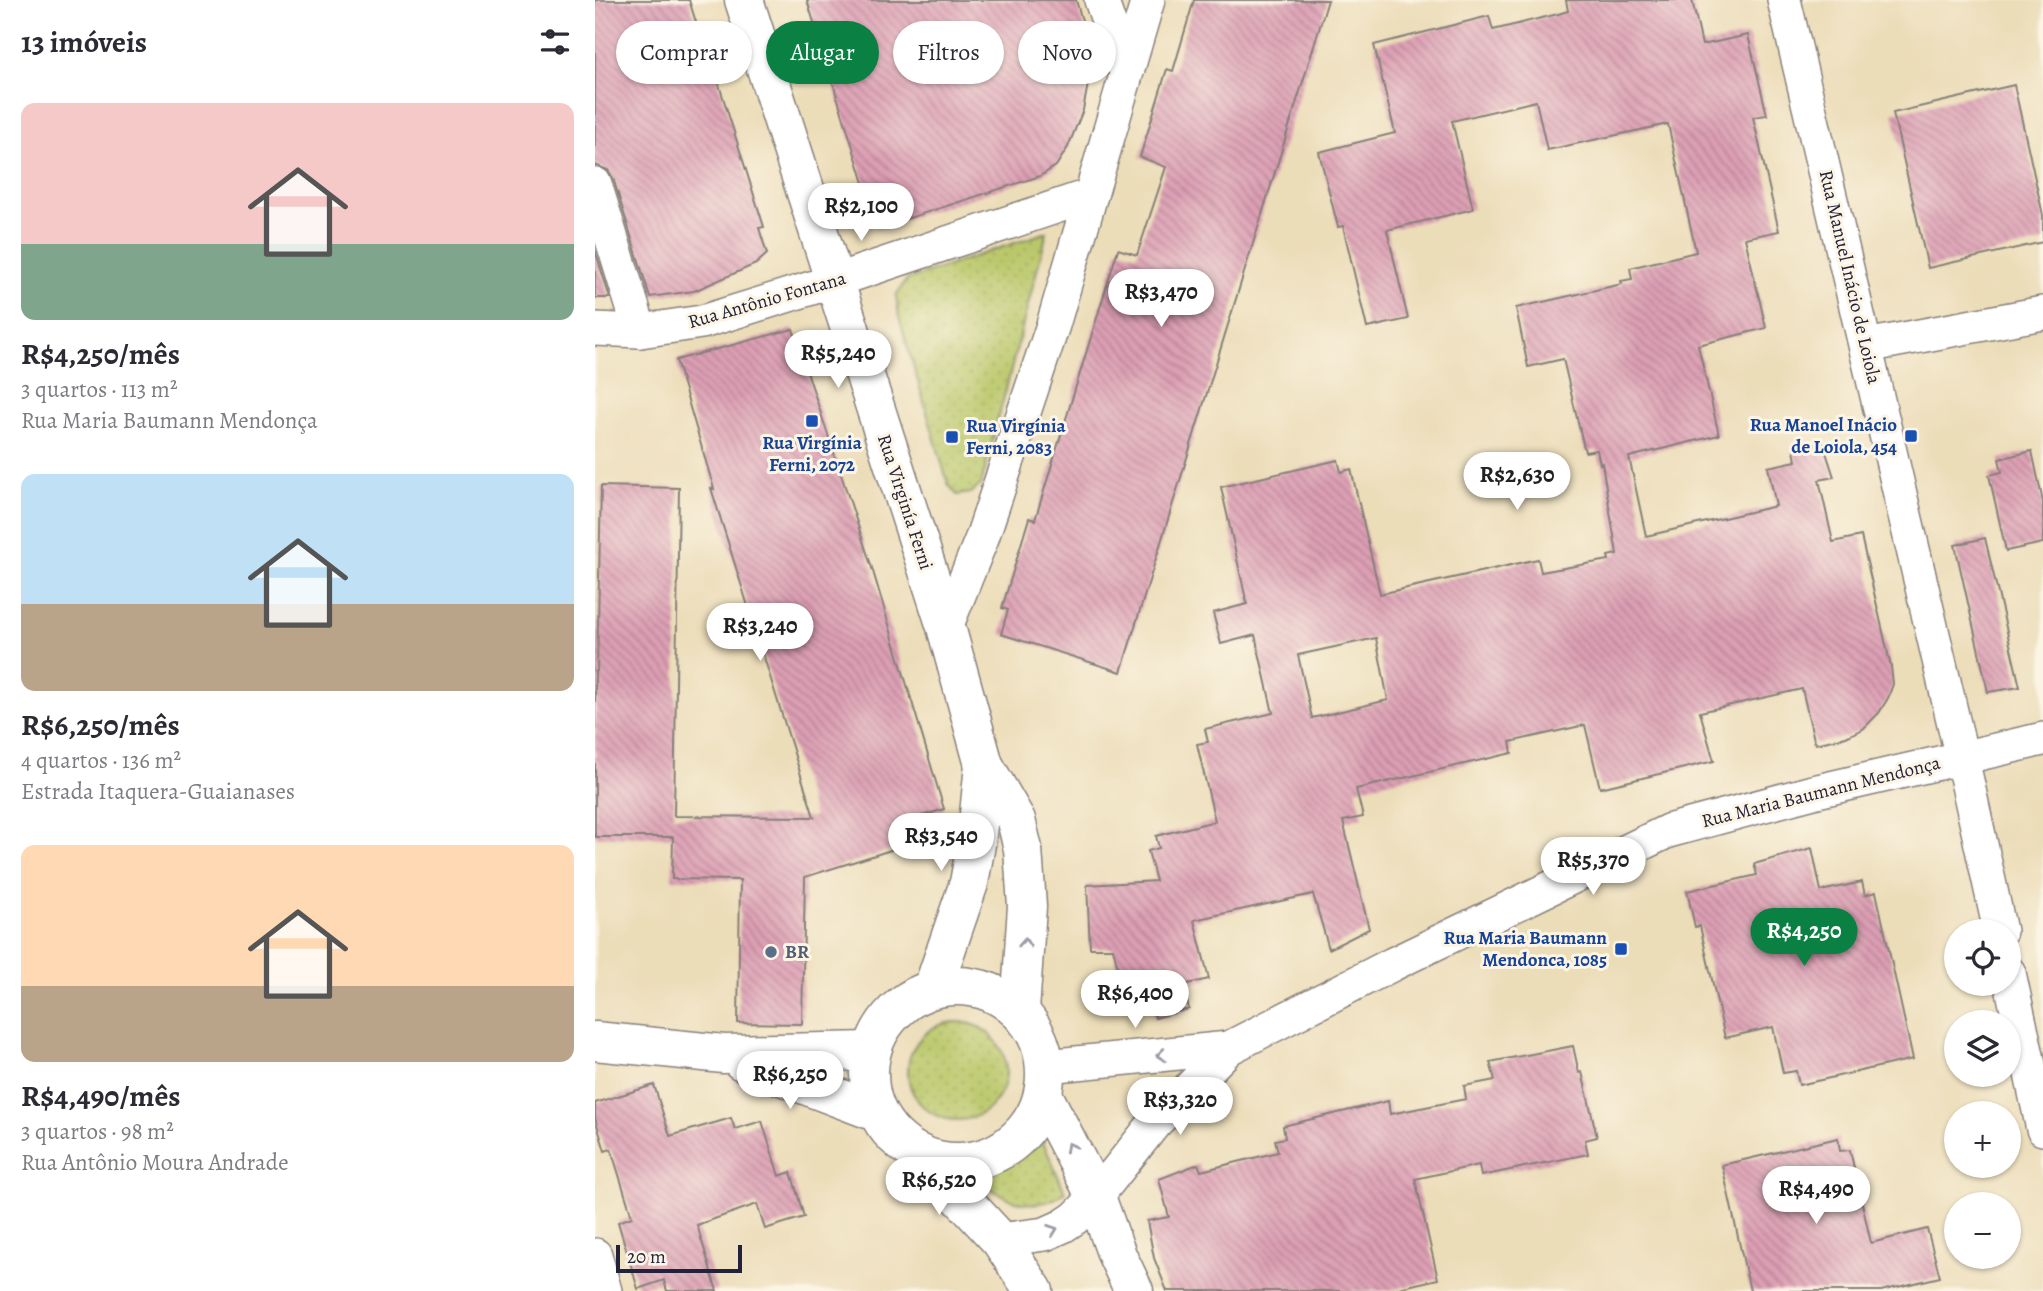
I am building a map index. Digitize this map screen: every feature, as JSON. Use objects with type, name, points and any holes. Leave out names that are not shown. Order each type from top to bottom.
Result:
[{"type":"main road","name":"Rua Virginía Ferni","points":[[744,0],[946,627],[984,765],[1016,820],[1023,849],[1027,906],[1020,1011]]},
{"type":"main road","name":"Rua Virginía Ferni","points":[[933,988],[969,883],[984,765]]},
{"type":"main road","points":[[1034,1291],[1000,1240],[920,1154],[894,1137],[876,1112],[868,1082],[871,1051],[884,1023],[906,1001],[933,988],[965,985],[995,993],[1020,1011],[1038,1036],[1045,1081],[1134,1291]]},
{"type":"main road","points":[[595,1041],[724,1054],[871,1051]]},
{"type":"main road","points":[[724,1054],[876,1112]]},
{"type":"main road","points":[[920,1154],[950,1162],[980,1160],[1009,1147],[1031,1125],[1045,1081]]},
{"type":"street","points":[[1101,0],[1126,72]]},
{"type":"street","points":[[946,627],[982,538],[1045,350],[1148,0]]},
{"type":"street","name":"Rua Manuel Inácio de Loiola","points":[[1784,0],[1997,919]]},
{"type":"street","points":[[595,184],[640,331]]},
{"type":"street","name":"Rua Antônio Fontana","points":[[595,330],[640,331],[702,322],[1091,195]]},
{"type":"street","points":[[1866,346],[2043,313]]},
{"type":"street","name":"Rua Maria Baumann Mendonça","points":[[1045,1081],[1229,1048],[1393,964],[1668,831],[1813,792],[2043,739]]},
{"type":"street","points":[[2014,996],[2043,1129]]},
{"type":"street","name":"Rua Maria Baumann Mendonça","points":[[1000,1240],[1045,1234],[1063,1227],[1096,1198],[1154,1124],[1229,1048]]},
{"type":"street","points":[[595,1255],[605,1291]]},
{"type":"green space","points":[[1047,232],[981,485],[971,493],[957,495],[948,484],[899,317],[896,296],[906,280]]},
{"type":"green space","points":[[957,1022],[976,1026],[992,1036],[1002,1052],[1006,1071],[1002,1090],[992,1106],[976,1116],[957,1120],[938,1116],[922,1106],[912,1090],[908,1071],[912,1052],[922,1036],[938,1026]]},
{"type":"green space","points":[[1039,1133],[1065,1192],[1054,1199],[1030,1204],[1017,1202],[995,1191],[976,1173],[1011,1160]]},
{"type":"building","points":[[595,0],[689,0],[696,21],[616,21],[616,84],[719,84],[764,227],[759,228],[767,254],[756,264],[694,291],[650,297],[613,178],[608,170],[595,165]]},
{"type":"building","points":[[807,0],[1076,0],[1082,21],[1018,21],[1018,84],[1088,84],[1083,110],[1068,147],[1056,166],[1040,176],[878,228],[833,84],[879,84],[879,21],[814,21]]},
{"type":"building","points":[[1194,0],[1328,0],[1121,672],[1001,634],[1008,610],[1002,608],[1029,518],[1035,520],[1118,249],[1137,255],[1166,167],[1140,157],[1167,69],[1173,71]]},
{"type":"building","points":[[1566,0],[1692,0],[1702,45],[1748,35],[1767,115],[1753,117],[1779,231],[1745,238],[1766,328],[1698,345],[1719,435],[1629,457],[1646,536],[1776,506],[1768,467],[1796,461],[1794,450],[1823,443],[1834,477],[1819,480],[1833,542],[1861,536],[1891,667],[1893,684],[1888,698],[1879,713],[1863,729],[1846,737],[1815,744],[1802,689],[1700,712],[1714,761],[1600,788],[1585,725],[1510,742],[1512,753],[1356,789],[1363,817],[1343,821],[1369,929],[1329,949],[1313,894],[1194,920],[1209,979],[1183,985],[1189,1009],[1155,1018],[1149,994],[1126,999],[1113,948],[1090,948],[1087,885],[1156,881],[1148,851],[1159,848],[1156,836],[1215,821],[1197,744],[1208,742],[1205,729],[1273,713],[1255,635],[1221,644],[1213,613],[1247,604],[1221,487],[1338,460],[1341,472],[1351,469],[1380,594],[1538,559],[1541,572],[1609,560],[1608,556],[1617,554],[1602,463],[1600,464],[1597,450],[1585,452],[1563,359],[1528,367],[1516,308],[1622,284],[1621,281],[1632,279],[1630,268],[1696,252],[1668,124],[1547,150],[1536,101],[1452,121],[1473,209],[1387,230],[1408,319],[1367,328],[1343,226],[1338,227],[1319,152],[1395,133],[1374,45],[1489,16],[1493,30],[1568,11]],"holes":[[[1376,638],[1388,700],[1312,718],[1298,655]]]},
{"type":"building","points":[[2014,85],[2043,215],[2043,242],[1928,268],[1893,113]]},
{"type":"building","points":[[595,250],[610,298],[595,298]]},
{"type":"building","points":[[793,329],[872,568],[944,809],[919,817],[926,839],[805,877],[802,1024],[738,1023],[740,880],[672,879],[673,837],[595,837],[595,671],[601,486],[679,488],[674,816],[814,817],[711,488],[714,489],[676,360]]},
{"type":"building","points":[[2032,451],[2043,502],[2043,543],[2006,551],[1989,475],[2002,472],[1999,459]]},
{"type":"building","points":[[1985,538],[2020,687],[1988,692],[1955,545]]},
{"type":"building","points":[[1812,848],[1821,891],[1862,882],[1865,895],[1876,892],[1913,1059],[1799,1085],[1796,1071],[1783,1073],[1773,1027],[1725,1038],[1700,926],[1695,927],[1687,891],[1757,875],[1754,864]]},
{"type":"building","points":[[1573,1046],[1597,1137],[1585,1140],[1588,1154],[1481,1176],[1479,1165],[1415,1179],[1438,1279],[1386,1291],[1167,1291],[1154,1258],[1147,1221],[1169,1217],[1159,1179],[1198,1164],[1201,1171],[1278,1152],[1275,1140],[1285,1138],[1283,1126],[1388,1101],[1390,1114],[1466,1099],[1464,1086],[1495,1080],[1490,1062]]},
{"type":"building","points":[[654,1085],[670,1136],[731,1118],[735,1129],[762,1121],[779,1176],[791,1172],[804,1217],[765,1229],[757,1204],[697,1225],[717,1291],[667,1291],[664,1280],[638,1289],[618,1222],[632,1217],[611,1149],[605,1151],[595,1118],[595,1103]]},
{"type":"building","points":[[1838,1138],[1840,1151],[1850,1150],[1871,1243],[1927,1229],[1940,1277],[1881,1291],[1750,1291],[1722,1165]]},
{"type":"place","name":"Rua Virgínia Ferni, 2072","points":[[812,421]]},
{"type":"place","name":"Rua Manoel Inácio de Loiola, 454","points":[[1911,436]]},
{"type":"place","name":"Rua Virgínia Ferni, 2083","points":[[952,437]]},
{"type":"place","name":"Rua Maria Baumann Mendonca, 1085","points":[[1621,949]]},
{"type":"place","name":"BR","points":[[771,952]]}]
